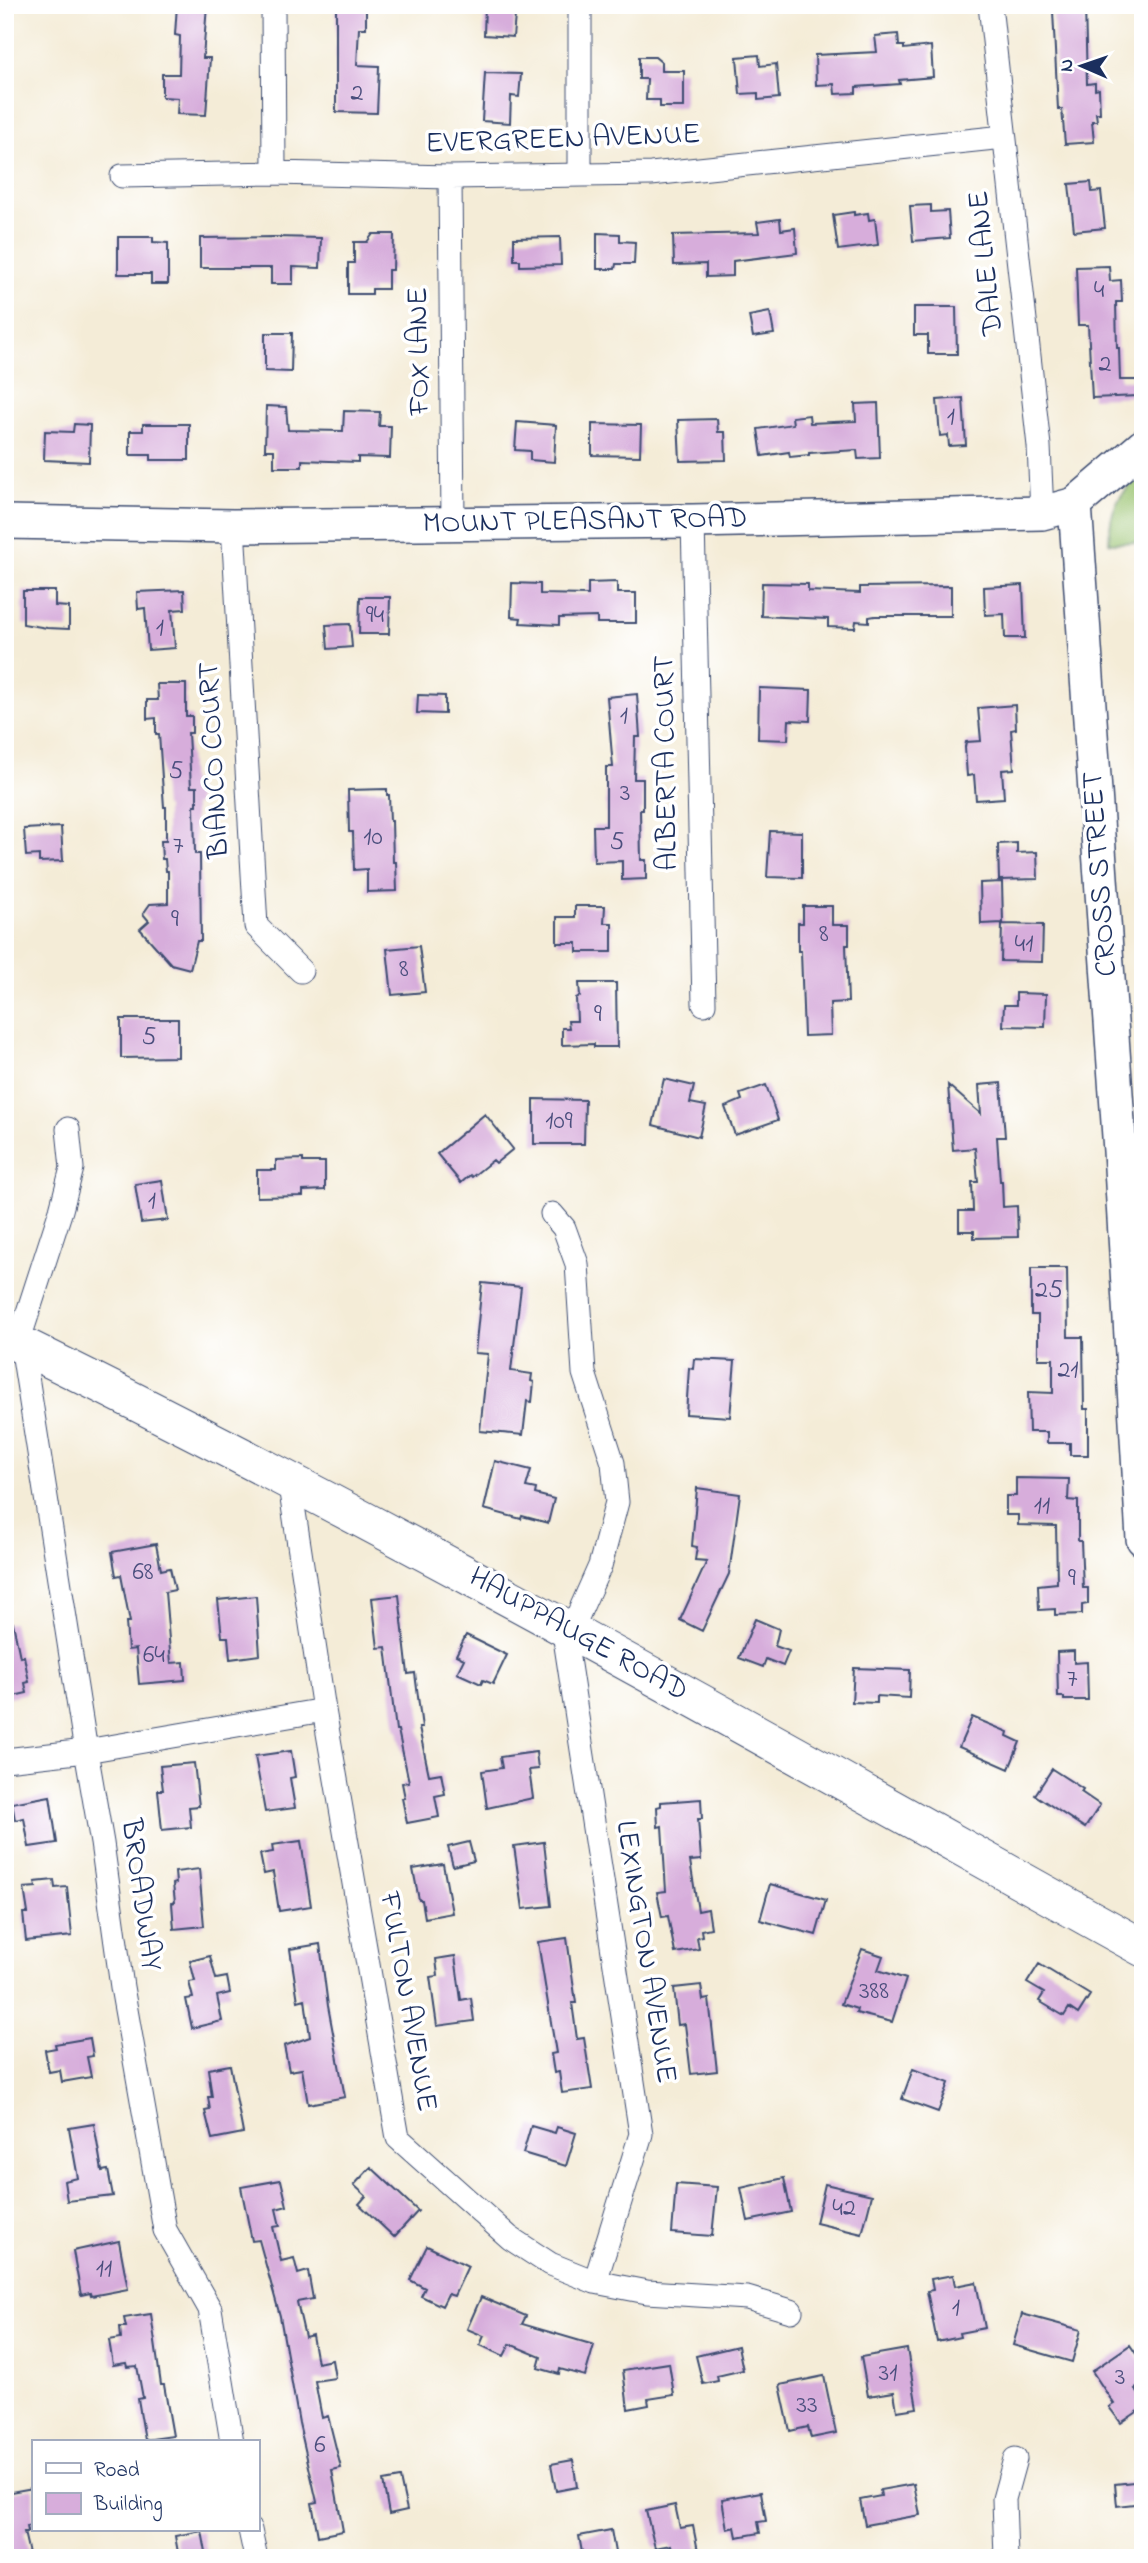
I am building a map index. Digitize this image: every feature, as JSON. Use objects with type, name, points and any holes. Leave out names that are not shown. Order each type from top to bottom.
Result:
[{"type":"main road","name":"HAUPPAUGE ROAD","points":[[15,1342],[289,1479],[567,1628],[1143,1948]]},
{"type":"street","points":[[273,5],[274,173]]},
{"type":"street","points":[[580,5],[580,174]]},
{"type":"street","name":"DALE LANE","points":[[990,5],[1039,446],[1042,513]]},
{"type":"street","name":"EVERGREEN AVENUE","points":[[121,176],[274,173],[450,177],[651,174],[1004,137]]},
{"type":"street","name":"FOX LANE","points":[[450,177],[453,523]]},
{"type":"street","name":"MOUNT PLEASANT ROAD","points":[[5,522],[233,526],[693,521],[1042,513],[1075,504],[1143,446]]},
{"type":"street","name":"CROSS STREET","points":[[1075,504],[1131,1150],[1143,1539]]},
{"type":"street","name":"ALBERTA COURT","points":[[693,521],[704,1004]]},
{"type":"street","name":"BIANCO COURT","points":[[233,526],[256,926],[301,971]]},
{"type":"street","points":[[15,1342],[61,1210],[72,1168],[68,1129]]},
{"type":"street","points":[[552,1214],[564,1228],[577,1264],[584,1373],[613,1463],[617,1502],[600,1566],[567,1628]]},
{"type":"street","name":"BROADWAY","points":[[15,1342],[103,1843],[122,1987],[164,2230],[210,2309],[232,2440]]},
{"type":"street","name":"FULTON AVENUE","points":[[289,1479],[324,1710],[398,2138],[510,2238],[550,2264],[595,2282],[647,2292],[747,2298],[791,2311]]},
{"type":"street","name":"LEXINGTON AVENUE","points":[[567,1628],[641,2134],[595,2282]]},
{"type":"street","points":[[5,1760],[86,1751],[324,1710]]},
{"type":"street","points":[[1006,2558],[1004,2499],[1015,2459]]},
{"type":"street","points":[[250,2532],[256,2558]]},
{"type":"green space","points":[[1143,473],[1143,542],[1109,543],[1113,512],[1121,496]]},
{"type":"building","points":[[177,5],[207,5],[203,58],[210,58],[206,115],[177,114],[178,98],[162,97],[162,74],[179,74],[180,36],[175,35]]},
{"type":"building","points":[[336,5],[366,5],[366,28],[359,28],[357,65],[379,66],[377,113],[336,112]]},
{"type":"building","points":[[485,5],[516,5],[513,37],[484,35]]},
{"type":"building","points":[[1065,5],[1085,5],[1087,84],[1095,83],[1095,90],[1099,89],[1100,113],[1096,113],[1097,121],[1092,121],[1094,142],[1065,144],[1062,109],[1058,109],[1053,11],[1065,11]]},
{"type":"building","points":[[898,34],[899,46],[904,46],[904,49],[931,46],[933,77],[899,80],[900,84],[856,87],[856,93],[835,94],[834,84],[816,85],[815,55],[877,52],[875,36]]},
{"type":"building","points":[[759,55],[760,66],[776,64],[779,98],[758,100],[758,93],[740,94],[737,57]]},
{"type":"building","points":[[639,57],[655,57],[661,62],[661,71],[684,71],[684,107],[660,107],[660,100],[646,100],[647,79],[639,79]]},
{"type":"building","points":[[485,73],[521,74],[519,97],[511,96],[510,123],[482,121]]},
{"type":"building","points":[[1091,182],[1092,192],[1101,191],[1105,228],[1074,231],[1069,184]]},
{"type":"building","points":[[931,205],[931,212],[948,211],[950,238],[913,241],[910,206]]},
{"type":"building","points":[[854,212],[854,215],[868,213],[869,220],[875,219],[878,245],[838,250],[833,215]]},
{"type":"building","points":[[780,219],[781,230],[795,228],[797,253],[733,261],[733,276],[706,277],[706,264],[674,265],[673,235],[759,233],[757,222]]},
{"type":"building","points":[[597,233],[620,234],[620,241],[635,242],[634,264],[616,264],[615,269],[597,269]]},
{"type":"building","points":[[373,234],[394,234],[393,270],[388,270],[388,289],[372,289],[372,294],[348,294],[348,263],[354,263],[354,242],[367,242]]},
{"type":"building","points":[[118,237],[153,237],[153,242],[168,243],[168,284],[151,284],[151,274],[118,274]]},
{"type":"building","points":[[560,237],[561,265],[520,266],[520,260],[514,260],[514,238]]},
{"type":"building","points":[[200,238],[321,238],[320,268],[293,267],[293,284],[271,284],[271,268],[200,268]]},
{"type":"building","points":[[1109,266],[1110,281],[1121,280],[1122,302],[1116,302],[1120,380],[1137,380],[1138,396],[1092,398],[1088,325],[1078,325],[1076,267]]},
{"type":"building","points":[[914,307],[956,307],[957,354],[928,354],[928,335],[914,335]]},
{"type":"building","points":[[770,312],[774,334],[753,337],[749,316]]},
{"type":"building","points":[[265,333],[292,333],[291,372],[265,371]]},
{"type":"building","points":[[963,398],[966,445],[949,446],[948,435],[940,436],[937,400]]},
{"type":"building","points":[[878,403],[880,458],[858,459],[857,450],[790,457],[789,452],[762,456],[758,429],[793,424],[792,417],[809,415],[810,423],[856,421],[855,404]]},
{"type":"building","points":[[266,406],[286,407],[288,430],[343,431],[344,411],[380,412],[379,426],[391,426],[390,458],[358,457],[358,462],[302,460],[302,467],[274,467],[274,450],[265,450]]},
{"type":"building","points":[[717,419],[718,432],[725,432],[726,460],[680,461],[678,420]]},
{"type":"building","points":[[517,422],[556,425],[554,462],[530,460],[530,451],[515,450]]},
{"type":"building","points":[[74,424],[90,425],[89,462],[44,460],[45,431],[73,432]]},
{"type":"building","points":[[143,424],[189,424],[189,460],[151,460],[151,455],[130,455],[130,431],[143,431]]},
{"type":"building","points":[[592,424],[641,425],[640,456],[592,455]]},
{"type":"building","points":[[617,582],[617,593],[636,593],[636,623],[597,623],[597,617],[559,618],[559,625],[520,623],[521,618],[511,617],[512,583],[540,584],[540,594],[588,595],[588,583]]},
{"type":"building","points":[[762,583],[808,584],[808,591],[860,593],[860,587],[951,586],[951,616],[875,616],[869,617],[869,622],[856,621],[855,628],[828,627],[828,619],[761,616]]},
{"type":"building","points":[[1023,585],[1025,638],[1005,638],[1004,614],[985,615],[984,587]]},
{"type":"building","points":[[184,590],[185,609],[172,610],[175,648],[148,650],[145,608],[138,609],[137,592]]},
{"type":"building","points":[[23,591],[55,591],[55,606],[69,607],[69,629],[23,624]]},
{"type":"building","points":[[360,597],[390,597],[389,634],[359,634]]},
{"type":"building","points":[[350,624],[352,647],[328,649],[326,625]]},
{"type":"building","points":[[157,684],[186,684],[186,716],[192,716],[192,733],[188,733],[191,787],[197,787],[197,805],[194,805],[195,854],[200,854],[201,941],[197,941],[190,969],[171,964],[140,929],[149,921],[143,914],[150,904],[168,903],[168,871],[165,859],[162,859],[161,841],[166,841],[166,807],[159,734],[156,734],[156,718],[147,719],[147,700],[158,700]]},
{"type":"building","points":[[759,688],[811,690],[810,721],[789,720],[788,740],[758,739]]},
{"type":"building","points":[[637,694],[640,737],[635,737],[634,779],[643,779],[643,810],[640,810],[641,860],[646,860],[646,879],[622,880],[622,861],[594,862],[593,826],[606,826],[606,767],[613,767],[607,697]]},
{"type":"building","points":[[418,695],[445,696],[445,714],[417,713]]},
{"type":"building","points":[[1015,705],[1016,729],[1011,730],[1014,769],[1002,770],[1004,798],[976,800],[974,775],[967,776],[965,747],[966,742],[981,741],[978,708]]},
{"type":"building","points":[[387,789],[397,891],[367,892],[367,869],[354,870],[353,832],[349,832],[348,790]]},
{"type":"building","points":[[61,827],[63,861],[39,862],[39,855],[26,856],[24,829]]},
{"type":"building","points":[[770,831],[802,832],[802,878],[767,877]]},
{"type":"building","points":[[1017,843],[1017,853],[1037,852],[1038,879],[999,880],[998,844]]},
{"type":"building","points":[[1002,882],[1003,923],[981,924],[980,883]]},
{"type":"building","points":[[575,906],[605,906],[604,923],[612,923],[612,952],[577,952],[577,943],[557,943],[557,917],[575,917]]},
{"type":"building","points":[[803,906],[832,906],[832,925],[849,925],[849,945],[846,945],[848,1002],[830,1003],[831,1035],[804,1036],[801,951],[798,951],[798,923],[803,923]]},
{"type":"building","points":[[1002,924],[1043,925],[1042,962],[1001,961]]},
{"type":"building","points":[[419,946],[425,992],[392,995],[387,949]]},
{"type":"building","points":[[579,983],[616,983],[617,1047],[594,1047],[594,1044],[562,1045],[562,1028],[569,1028],[568,1021],[577,1021],[576,998],[580,996]]},
{"type":"building","points":[[1016,993],[1046,994],[1045,1027],[1003,1026],[1004,1005],[1016,1005]]},
{"type":"building","points":[[121,1019],[178,1019],[178,1057],[121,1058]]},
{"type":"building","points":[[664,1079],[694,1086],[690,1103],[706,1106],[699,1137],[653,1125]]},
{"type":"building","points":[[1001,1083],[1005,1137],[997,1137],[1000,1181],[1003,1207],[1017,1206],[1018,1237],[974,1238],[974,1231],[959,1231],[959,1211],[973,1211],[972,1182],[978,1182],[975,1148],[953,1150],[948,1085],[981,1114],[979,1085]]},
{"type":"building","points":[[766,1085],[778,1120],[735,1135],[725,1107],[742,1100],[740,1094]]},
{"type":"building","points":[[534,1099],[585,1100],[584,1144],[534,1144]]},
{"type":"building","points":[[485,1114],[513,1149],[496,1163],[493,1160],[461,1183],[437,1154]]},
{"type":"building","points":[[303,1159],[303,1162],[325,1162],[325,1190],[303,1191],[303,1196],[257,1197],[257,1170],[276,1170],[276,1160]]},
{"type":"building","points":[[162,1180],[168,1220],[141,1223],[135,1184]]},
{"type":"building","points":[[1031,1268],[1067,1268],[1068,1337],[1083,1337],[1088,1455],[1070,1455],[1070,1443],[1047,1443],[1047,1432],[1029,1432],[1028,1392],[1053,1393],[1053,1359],[1038,1359],[1038,1315],[1031,1315]]},
{"type":"building","points":[[482,1283],[521,1287],[511,1371],[532,1374],[531,1381],[534,1382],[532,1402],[527,1401],[523,1435],[480,1431],[488,1354],[475,1353]]},
{"type":"building","points":[[694,1359],[735,1361],[730,1417],[686,1414],[689,1368],[693,1369]]},
{"type":"building","points":[[495,1461],[531,1470],[526,1487],[536,1489],[535,1494],[554,1499],[548,1523],[484,1509]]},
{"type":"building","points":[[1016,1478],[1069,1479],[1068,1500],[1078,1501],[1078,1541],[1081,1541],[1083,1588],[1088,1588],[1088,1604],[1082,1605],[1082,1614],[1055,1615],[1055,1609],[1039,1610],[1038,1585],[1057,1583],[1056,1526],[1018,1525],[1018,1515],[1006,1515],[1006,1496],[1016,1496]]},
{"type":"building","points":[[697,1488],[740,1494],[729,1574],[702,1631],[680,1620],[707,1561],[695,1560],[697,1547],[692,1546]]},
{"type":"building","points":[[156,1544],[161,1570],[170,1568],[175,1590],[165,1592],[171,1663],[184,1662],[185,1680],[139,1684],[136,1649],[128,1650],[126,1622],[130,1622],[121,1575],[116,1576],[112,1552]]},
{"type":"building","points":[[399,1595],[408,1674],[415,1673],[422,1728],[419,1728],[429,1775],[441,1773],[445,1794],[435,1796],[439,1817],[407,1823],[402,1783],[409,1782],[396,1730],[386,1647],[378,1648],[372,1598]]},
{"type":"building","points":[[256,1596],[260,1655],[230,1659],[228,1637],[222,1637],[218,1600]]},
{"type":"building","points":[[755,1619],[779,1629],[775,1646],[789,1651],[783,1666],[766,1659],[763,1667],[739,1658]]},
{"type":"building","points":[[13,1623],[20,1657],[24,1656],[29,1682],[25,1683],[27,1693],[5,1698],[5,1624]]},
{"type":"building","points":[[466,1635],[507,1655],[493,1684],[483,1680],[481,1684],[457,1673],[464,1659],[456,1655]]},
{"type":"building","points":[[1074,1651],[1074,1663],[1087,1662],[1088,1700],[1064,1700],[1064,1697],[1058,1697],[1057,1652]]},
{"type":"building","points":[[854,1668],[910,1670],[909,1698],[877,1696],[877,1703],[852,1702]]},
{"type":"building","points":[[972,1717],[1008,1732],[1007,1736],[1020,1742],[1009,1769],[959,1747]]},
{"type":"building","points":[[291,1751],[295,1777],[290,1778],[295,1808],[265,1812],[255,1756]]},
{"type":"building","points":[[536,1752],[538,1769],[529,1770],[533,1798],[487,1808],[482,1771],[502,1768],[500,1757]]},
{"type":"building","points":[[194,1763],[199,1806],[189,1807],[191,1827],[162,1830],[158,1790],[163,1790],[160,1766]]},
{"type":"building","points":[[1052,1769],[1083,1789],[1081,1792],[1100,1805],[1085,1828],[1035,1795]]},
{"type":"building","points":[[50,1796],[57,1843],[29,1847],[24,1818],[15,1820],[12,1803]]},
{"type":"building","points":[[701,1799],[702,1819],[698,1819],[701,1860],[690,1861],[698,1911],[708,1909],[711,1928],[701,1930],[702,1936],[697,1937],[699,1949],[675,1953],[668,1916],[662,1917],[657,1892],[666,1891],[662,1826],[658,1827],[657,1807],[661,1806],[661,1802]]},
{"type":"building","points":[[301,1841],[311,1906],[279,1911],[273,1872],[264,1874],[260,1854],[273,1852],[272,1845]]},
{"type":"building","points":[[469,1842],[474,1861],[453,1866],[448,1847]]},
{"type":"building","points":[[544,1842],[551,1906],[523,1909],[514,1846]]},
{"type":"building","points":[[443,1864],[452,1913],[425,1918],[413,1869]]},
{"type":"building","points":[[199,1869],[204,1926],[174,1929],[172,1903],[175,1902],[175,1872]]},
{"type":"building","points":[[54,1880],[55,1888],[67,1887],[72,1936],[26,1941],[23,1913],[28,1913],[24,1888],[36,1887],[35,1882]]},
{"type":"building","points":[[770,1884],[826,1900],[816,1935],[760,1920]]},
{"type":"building","points":[[567,1938],[576,2003],[572,2003],[577,2039],[584,2038],[592,2089],[562,2093],[559,2072],[554,2073],[551,2054],[556,2053],[538,1942]]},
{"type":"building","points":[[320,1944],[328,2006],[345,2097],[308,2104],[302,2069],[289,2071],[284,2046],[310,2037],[305,1999],[298,2001],[290,1949]]},
{"type":"building","points":[[862,1949],[883,1956],[878,1970],[906,1979],[892,2022],[856,2013],[857,2009],[841,2004]]},
{"type":"building","points":[[210,1956],[216,1979],[227,1977],[230,1993],[217,1996],[222,2021],[192,2028],[186,1999],[193,1998],[189,1982],[195,1981],[190,1961]]},
{"type":"building","points":[[455,1956],[461,2000],[471,1998],[474,2021],[437,2026],[430,1977],[438,1976],[436,1959]]},
{"type":"building","points":[[1039,1964],[1090,1995],[1078,2014],[1069,2008],[1064,2016],[1039,2001],[1044,1993],[1027,1983]]},
{"type":"building","points":[[701,1985],[703,2000],[709,1999],[717,2071],[691,2074],[685,2024],[678,2025],[674,1988]]},
{"type":"building","points":[[90,2038],[93,2056],[87,2057],[91,2077],[62,2082],[60,2070],[49,2072],[45,2050],[56,2048],[55,2044]]},
{"type":"building","points":[[230,2065],[243,2133],[212,2139],[205,2111],[210,2110],[208,2097],[212,2097],[208,2069]]},
{"type":"building","points":[[913,2069],[949,2083],[938,2112],[902,2099]]},
{"type":"building","points":[[94,2124],[102,2171],[108,2170],[113,2196],[67,2201],[64,2181],[78,2178],[69,2128]]},
{"type":"building","points":[[531,2126],[555,2133],[557,2127],[576,2133],[566,2166],[523,2153]]},
{"type":"building","points":[[371,2167],[418,2211],[394,2237],[359,2204],[366,2196],[354,2185]]},
{"type":"building","points":[[784,2178],[791,2212],[748,2221],[741,2188]]},
{"type":"building","points":[[281,2180],[287,2206],[276,2209],[280,2226],[273,2227],[281,2261],[294,2258],[298,2274],[308,2271],[313,2299],[297,2302],[305,2337],[312,2335],[317,2363],[332,2360],[335,2378],[315,2381],[322,2418],[328,2416],[341,2468],[332,2470],[343,2531],[318,2536],[312,2503],[317,2502],[299,2423],[280,2316],[259,2240],[252,2241],[241,2187]]},
{"type":"building","points":[[676,2184],[717,2187],[712,2236],[672,2233]]},
{"type":"building","points":[[825,2184],[872,2195],[862,2234],[816,2223]]},
{"type":"building","points":[[119,2241],[128,2289],[91,2296],[90,2293],[81,2295],[73,2251]]},
{"type":"building","points":[[427,2246],[468,2266],[454,2296],[448,2294],[442,2306],[421,2296],[425,2288],[410,2280]]},
{"type":"building","points":[[953,2275],[955,2286],[976,2282],[985,2328],[959,2333],[960,2337],[937,2342],[927,2291],[933,2290],[931,2279]]},
{"type":"building","points":[[481,2297],[526,2316],[522,2324],[594,2345],[585,2376],[560,2369],[559,2374],[538,2368],[541,2357],[510,2344],[504,2356],[480,2345],[484,2336],[467,2329]]},
{"type":"building","points":[[151,2314],[161,2385],[164,2385],[173,2436],[145,2440],[138,2399],[143,2398],[137,2366],[127,2367],[126,2363],[113,2365],[109,2340],[121,2338],[120,2327],[126,2327],[124,2318]]},
{"type":"building","points":[[1022,2314],[1081,2330],[1072,2362],[1013,2345]]},
{"type":"building","points":[[1130,2345],[1143,2364],[1143,2384],[1135,2389],[1143,2400],[1143,2408],[1121,2423],[1109,2407],[1114,2404],[1092,2371]]},
{"type":"building","points":[[738,2346],[743,2370],[717,2376],[718,2381],[703,2384],[696,2356]]},
{"type":"building","points":[[907,2349],[917,2408],[897,2411],[894,2392],[868,2396],[861,2357]]},
{"type":"building","points":[[669,2363],[674,2395],[648,2399],[649,2405],[628,2409],[623,2370]]},
{"type":"building","points":[[824,2376],[836,2433],[811,2438],[808,2427],[790,2431],[780,2385]]},
{"type":"building","points":[[573,2460],[577,2487],[556,2491],[551,2464]]},
{"type":"building","points":[[400,2478],[407,2510],[389,2514],[383,2481]]},
{"type":"building","points":[[1143,2481],[1143,2503],[1117,2506],[1115,2484]]},
{"type":"building","points":[[914,2484],[920,2515],[865,2525],[860,2500],[881,2496],[880,2490]]},
{"type":"building","points":[[32,2488],[32,2525],[27,2526],[28,2532],[24,2532],[30,2558],[5,2558],[5,2493]]},
{"type":"building","points":[[761,2492],[766,2521],[758,2522],[760,2533],[737,2537],[735,2527],[727,2529],[722,2499]]},
{"type":"building","points":[[675,2505],[680,2528],[693,2526],[698,2551],[674,2556],[671,2545],[655,2548],[646,2511]]},
{"type":"building","points":[[611,2530],[616,2558],[583,2558],[579,2536]]},
{"type":"building","points":[[202,2532],[207,2558],[179,2558],[175,2536]]}]
